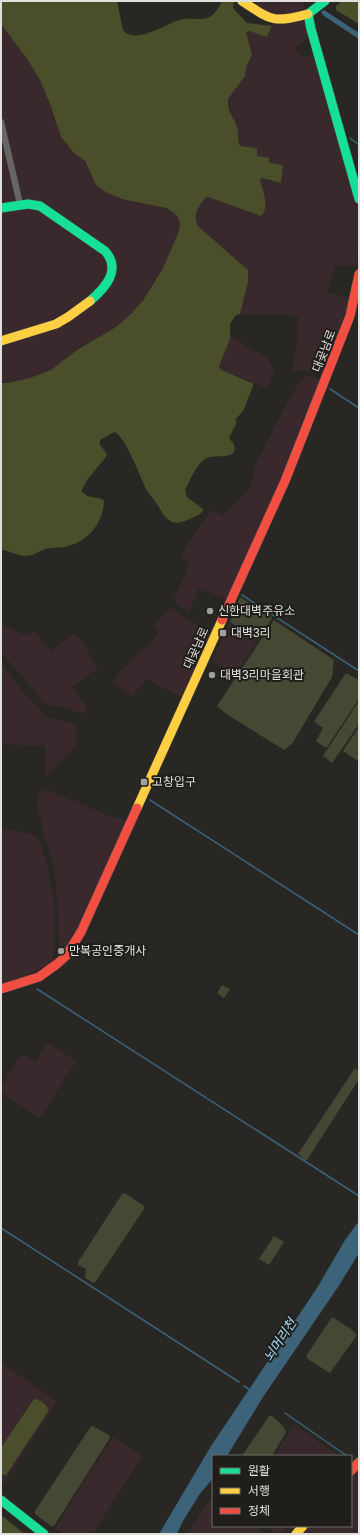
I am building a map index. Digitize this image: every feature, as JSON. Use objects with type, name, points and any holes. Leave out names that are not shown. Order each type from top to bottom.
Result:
[{"type":"street","points":[[242,1],[265,16],[276,20],[308,14],[324,1]]},
{"type":"street","points":[[308,14],[318,60],[350,164],[359,199]]},
{"type":"street","points":[[1,122],[20,204]]},
{"type":"street","points":[[1,208],[20,204],[34,204],[40,206],[100,247],[109,256],[112,266],[109,281],[102,290],[62,321],[52,326],[1,341]]},
{"type":"street","name":"대곶남로","points":[[1,989],[34,979],[49,972],[64,958],[81,932],[285,481],[350,316],[359,274]]},
{"type":"street","points":[[352,1470],[359,1462]]},
{"type":"street","points":[[1,1500],[44,1534]]},
{"type":"shaded area","points":[[248,1],[304,1],[305,11],[281,16],[271,14]]},
{"type":"shaded area","points":[[301,20],[305,24],[308,38],[295,47],[303,58],[314,54],[355,191],[359,215],[359,244],[357,264],[355,266],[335,265],[328,292],[351,299],[325,368],[320,373],[301,370],[292,374],[296,353],[298,317],[284,314],[240,314],[248,282],[248,270],[199,227],[196,223],[195,217],[205,198],[208,197],[261,216],[262,185],[260,180],[262,178],[272,182],[269,163],[257,156],[257,148],[240,146],[238,143],[238,131],[231,116],[228,99],[245,76],[246,67],[252,55],[246,32],[248,31],[267,36],[272,26],[276,23]]},
{"type":"shaded area","points":[[1,24],[27,59],[40,80],[61,137],[74,153],[85,161],[91,176],[136,202],[155,205],[173,212],[178,217],[180,223],[179,231],[163,268],[144,299],[132,313],[116,327],[77,350],[51,370],[30,378],[8,383],[1,383]]},
{"type":"shaded area","points":[[231,335],[247,347],[266,357],[274,371],[267,388],[220,369],[219,366]]},
{"type":"shaded area","points":[[305,376],[315,377],[320,383],[285,473],[227,600],[199,588],[188,612],[178,605],[175,596],[189,566],[189,562],[181,558],[189,542],[212,510],[223,516],[245,494],[251,485],[255,466],[280,416],[300,381]]},
{"type":"shaded area","points":[[173,608],[209,634],[210,638],[184,696],[179,696],[146,678],[133,696],[112,683],[120,672],[159,634],[153,626],[170,609]]},
{"type":"shaded area","points":[[1,623],[26,636],[34,631],[51,651],[74,634],[83,643],[98,668],[72,687],[87,709],[83,714],[60,706],[50,706],[43,701],[1,652]]},
{"type":"shaded area","points":[[229,623],[257,642],[235,675],[212,660]]},
{"type":"shaded area","points":[[1,662],[15,682],[46,717],[78,725],[75,737],[77,743],[76,747],[49,774],[45,776],[45,746],[1,744]]},
{"type":"shaded area","points":[[48,790],[107,815],[126,821],[88,908],[67,949],[60,947],[59,944],[54,864],[45,839],[38,807],[38,795],[40,792]]},
{"type":"shaded area","points":[[1,828],[26,833],[38,838],[47,863],[54,902],[55,942],[52,963],[37,971],[1,984]]},
{"type":"shaded area","points":[[47,1044],[50,1044],[76,1061],[40,1118],[1,1092],[1,1087],[20,1057],[25,1056],[35,1062]]},
{"type":"shaded area","points":[[1,1363],[57,1401],[3,1484],[1,1484]]},
{"type":"shaded area","points":[[294,1425],[338,1455],[275,1455]]},
{"type":"shaded area","points":[[113,1437],[142,1456],[93,1534],[64,1534],[55,1528]]},
{"type":"shaded area","points":[[359,1467],[359,1534],[301,1534],[306,1527],[352,1527],[352,1474]]},
{"type":"shaded area","points":[[212,1500],[212,1527],[256,1527],[267,1534],[188,1534],[204,1508]]},
{"type":"shaded area","points":[[267,1527],[287,1527],[281,1534],[278,1534]]},
{"type":"green space","points":[[1,1],[117,1],[123,30],[129,34],[136,35],[152,32],[183,19],[208,18],[213,15],[222,1],[234,1],[233,8],[247,23],[272,26],[267,37],[249,31],[246,32],[252,55],[246,67],[245,76],[228,99],[230,111],[238,129],[239,144],[240,146],[257,148],[257,156],[269,158],[269,163],[283,165],[281,183],[262,178],[260,180],[265,204],[264,213],[261,216],[208,197],[205,198],[200,205],[196,216],[199,227],[248,270],[248,282],[240,314],[236,315],[230,324],[230,339],[219,366],[220,369],[254,384],[243,411],[235,420],[237,422],[229,438],[234,445],[233,454],[208,457],[205,459],[196,469],[185,490],[187,497],[203,509],[203,511],[195,517],[175,523],[167,518],[147,491],[128,449],[123,441],[114,432],[100,440],[100,445],[107,454],[87,480],[81,491],[87,496],[102,499],[104,501],[101,517],[97,525],[86,537],[72,545],[47,548],[28,556],[1,550],[1,383],[30,378],[51,370],[77,350],[116,327],[132,313],[144,299],[163,268],[179,231],[180,223],[178,217],[166,208],[122,199],[106,192],[96,185],[85,161],[74,153],[61,137],[40,80],[27,59],[1,24]]},
{"type":"green space","points":[[342,1],[359,1],[359,24],[336,10],[336,6]]},
{"type":"green space","points":[[240,597],[272,617],[258,640],[230,622]]},
{"type":"green space","points":[[274,620],[334,660],[332,677],[292,744],[284,750],[225,713],[217,706]]},
{"type":"green space","points":[[346,673],[359,680],[359,699],[327,747],[324,747],[316,741],[323,728],[315,722],[315,720]]},
{"type":"green space","points":[[359,701],[359,724],[332,763],[323,756]]},
{"type":"green space","points":[[359,727],[359,761],[358,761],[343,751]]},
{"type":"green space","points":[[222,985],[230,989],[224,998],[217,993]]},
{"type":"green space","points":[[355,1068],[359,1071],[359,1079],[307,1160],[305,1160],[298,1154]]},
{"type":"green space","points":[[125,1193],[144,1206],[144,1209],[94,1283],[85,1278],[86,1269],[78,1265],[78,1262],[122,1194]]},
{"type":"green space","points":[[274,1236],[284,1242],[269,1265],[259,1259]]},
{"type":"green space","points":[[332,1317],[351,1329],[357,1335],[330,1373],[309,1360],[306,1356]]},
{"type":"green space","points":[[34,1399],[43,1402],[49,1410],[6,1475],[3,1475],[1,1474],[1,1448]]},
{"type":"green space","points":[[269,1416],[272,1416],[284,1428],[286,1432],[273,1455],[243,1455]]},
{"type":"green space","points":[[91,1426],[109,1435],[110,1438],[54,1526],[51,1526],[35,1514],[35,1511]]},
{"type":"green space","points":[[1,1515],[25,1534],[1,1534]]},
{"type":"water","points":[[324,10],[359,33],[359,39],[324,16],[321,12]]},
{"type":"water","points":[[359,1221],[359,1253],[338,1287],[263,1397],[228,1455],[212,1455],[212,1479],[199,1495],[177,1534],[159,1534],[211,1446],[317,1288],[345,1240]]},
{"type":"waterway","points":[[350,138],[359,145]]},
{"type":"waterway","points":[[330,389],[359,408]]},
{"type":"waterway","points":[[242,595],[359,671]]},
{"type":"waterway","points":[[150,800],[359,935]]},
{"type":"waterway","points":[[37,989],[359,1196]]},
{"type":"waterway","points":[[1,1228],[239,1382]]},
{"type":"waterway","points":[[244,1386],[249,1389]]},
{"type":"waterway","points":[[285,1413],[346,1455]]},
{"type":"traffic: fast","points":[[325,1],[308,14],[359,199]]},
{"type":"traffic: fast","points":[[1,208],[28,204],[40,206],[105,251],[110,258],[112,272],[106,284],[90,301]]},
{"type":"traffic: fast","points":[[1,1500],[44,1534]]},
{"type":"traffic: slow","points":[[242,1],[260,13],[273,18],[287,19],[308,14]]},
{"type":"traffic: slow","points":[[1,341],[56,324],[90,301]]},
{"type":"traffic: slow","points":[[137,808],[222,620]]},
{"type":"traffic: slow","points":[[296,1534],[302,1527]]},
{"type":"traffic: jam","points":[[222,620],[285,481],[350,316],[359,274]]},
{"type":"traffic: jam","points":[[1,989],[39,977],[66,956],[81,932],[137,808]]},
{"type":"traffic: jam","points":[[352,1470],[359,1462]]},
{"type":"place","name":"신한대벽주유소","points":[[210,611]]},
{"type":"place","name":"대벽3리","points":[[223,633]]},
{"type":"place","name":"대벽3리마을회관","points":[[212,675]]},
{"type":"place","name":"고창입구","points":[[144,782]]},
{"type":"place","name":"만복공인중개사","points":[[61,951]]},
{"type":"water label","name":"뇌머리천","points":[[280,1340]]}]
